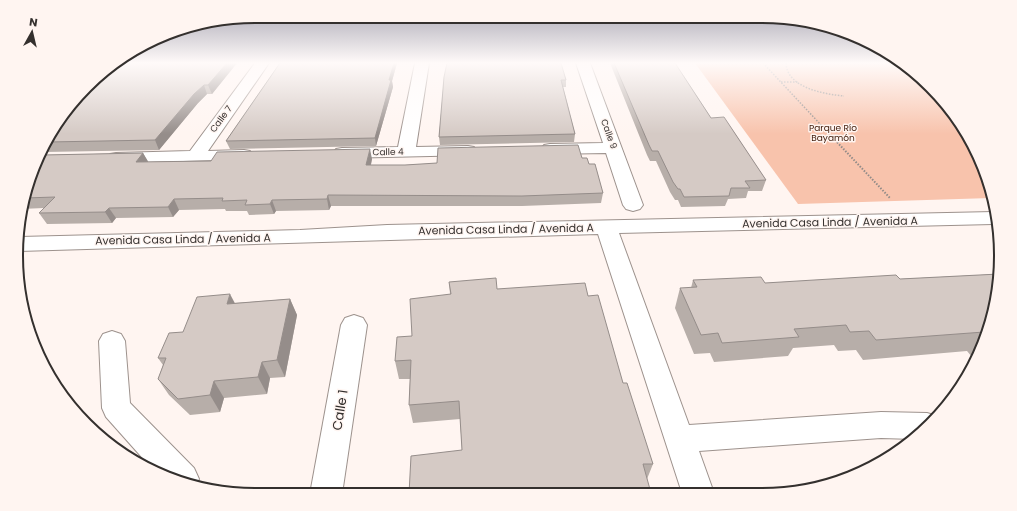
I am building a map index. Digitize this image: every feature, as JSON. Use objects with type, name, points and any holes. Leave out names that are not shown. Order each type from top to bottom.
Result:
[{"type":"street","name":"Calle 7","points":[[195,156],[245,87]]},
{"type":"street","points":[[406,152],[418,87]]},
{"type":"street","name":"Calle 9","points":[[591,87],[633,205]]},
{"type":"street","points":[[537,150],[614,148]]},
{"type":"street","name":"Calle 4","points":[[328,154],[483,150]]},
{"type":"street","points":[[100,158],[258,155]]},
{"type":"street","name":"Avenida Casa Linda / Avenida A","points":[[23,244],[606,227],[991,218]]},
{"type":"street","points":[[606,227],[696,488]]},
{"type":"street","name":"Calle 1","points":[[327,488],[354,325]]},
{"type":"street","points":[[112,341],[116,408],[178,475]]},
{"type":"street","points":[[679,439],[881,425],[920,426]]},
{"type":"path","points":[[785,87],[910,220]]},
{"type":"path","points":[[808,87],[816,91],[844,96]]},
{"type":"green space","name":"Parque Río Bayamón","points":[[712,87],[921,87],[946,114],[963,139],[982,181],[987,198],[798,204]]},
{"type":"building","points":[[96,87],[202,87],[194,94],[155,140],[53,142],[71,114]]},
{"type":"building","points":[[263,87],[389,87],[375,138],[226,141]]},
{"type":"building","points":[[443,87],[563,87],[575,134],[439,137]]},
{"type":"building","points":[[624,87],[691,87],[711,118],[724,117],[766,180],[745,181],[750,188],[731,188],[729,196],[684,197],[680,189],[678,189],[673,182],[658,151],[652,151]]},
{"type":"building","points":[[578,145],[582,158],[587,158],[589,164],[595,164],[603,193],[522,196],[328,195],[327,199],[272,200],[270,204],[245,205],[247,200],[222,201],[223,198],[174,199],[168,207],[109,208],[105,212],[39,213],[55,197],[30,198],[35,181],[46,155],[143,153],[136,162],[211,161],[217,152],[370,149],[366,165],[405,165],[437,163],[438,148]]},
{"type":"building","points":[[994,274],[990,301],[981,332],[876,340],[869,331],[850,332],[846,325],[794,329],[799,337],[722,343],[718,333],[701,335],[680,288],[697,287],[693,280],[761,277],[765,283],[896,275],[900,279]]},
{"type":"building","points":[[496,278],[497,289],[585,283],[588,296],[598,295],[623,383],[627,383],[653,464],[643,464],[650,488],[409,488],[411,456],[462,450],[459,401],[409,405],[411,360],[395,361],[397,337],[412,336],[410,299],[451,294],[449,282]]},
{"type":"building","points":[[230,294],[227,304],[290,299],[277,360],[262,362],[258,377],[214,381],[210,395],[178,399],[158,379],[166,358],[158,358],[169,333],[183,332],[197,297]]}]
